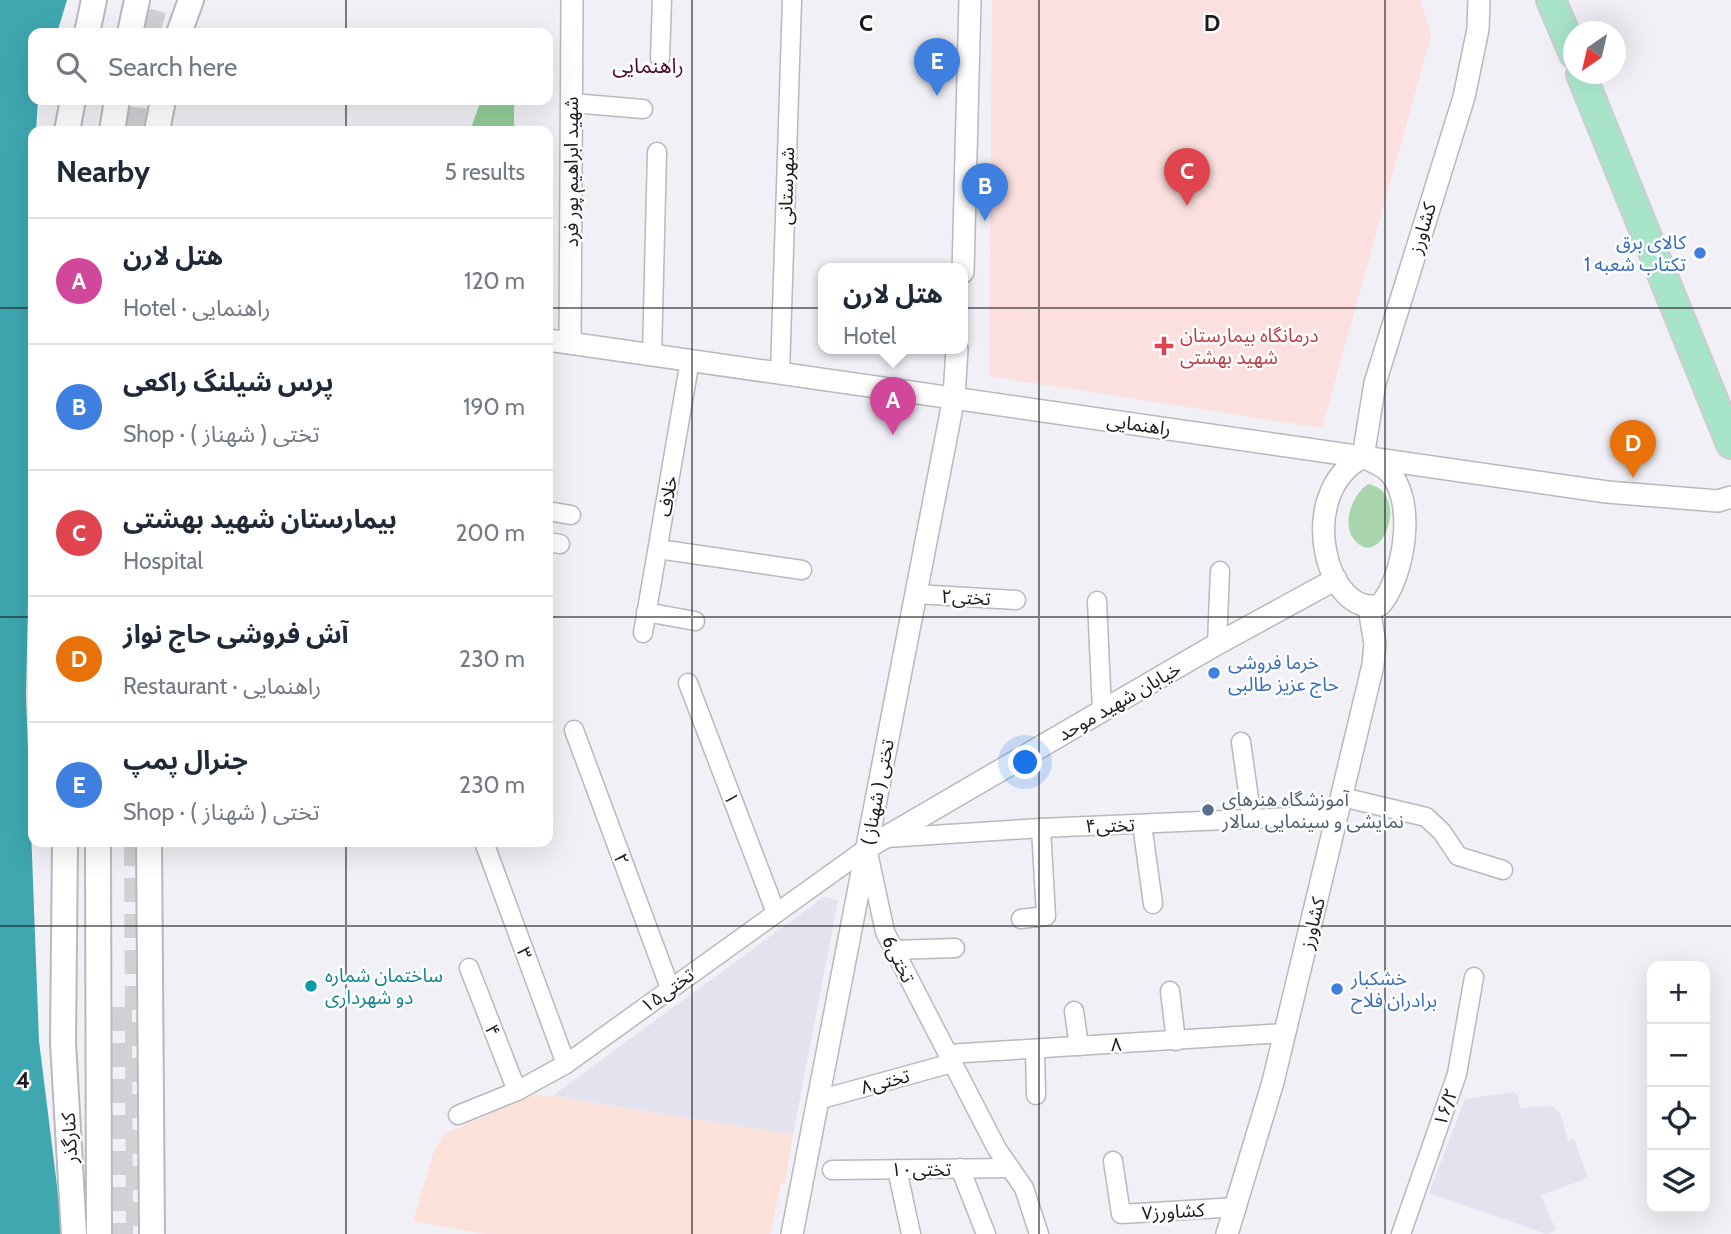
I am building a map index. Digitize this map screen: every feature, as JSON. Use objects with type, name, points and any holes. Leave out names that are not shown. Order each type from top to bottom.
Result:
[{"type":"main road","points":[[88,28],[94,0]]},
{"type":"main road","points":[[131,28],[137,0]]},
{"type":"main road","points":[[181,28],[189,1]]},
{"type":"main road","points":[[1550,3],[1563,32]]},
{"type":"main road","points":[[1585,84],[1731,444]]},
{"type":"main road","points":[[67,126],[72,105]]},
{"type":"main road","points":[[113,126],[116,105]]},
{"type":"main road","points":[[158,126],[162,105]]},
{"type":"main road","points":[[63,1043],[65,847]]},
{"type":"main road","points":[[63,1043],[77,975],[78,847]]},
{"type":"main road","points":[[98,847],[99,1234]]},
{"type":"main road","points":[[149,847],[152,1234]]},
{"type":"main road","name":"کنارگذر","points":[[63,1043],[74,1234]]},
{"type":"street","name":"شهید ابراهیم پور فرد","points":[[570,343],[572,0]]},
{"type":"street","points":[[660,58],[662,0]]},
{"type":"street","name":"شهرستانی","points":[[780,373],[792,0]]},
{"type":"street","points":[[963,263],[970,0]]},
{"type":"street","name":"کشاورز","points":[[1363,457],[1375,383],[1464,97],[1478,29],[1479,0]]},
{"type":"street","points":[[572,103],[643,109]]},
{"type":"street","points":[[652,355],[657,152]]},
{"type":"street","name":"راهنمایی","points":[[553,341],[1608,492],[1718,501],[1731,497]]},
{"type":"street","name":"تختی ( شهناز )","points":[[792,1234],[874,843],[916,594],[954,397],[957,354]]},
{"type":"street","name":"خلاف","points":[[643,633],[690,360]]},
{"type":"street","points":[[1363,457],[1387,470],[1397,485],[1404,502],[1405,524],[1396,580],[1380,605],[1369,608],[1357,605],[1336,579],[1322,534],[1325,502],[1347,466],[1363,457]]},
{"type":"street","points":[[553,512],[571,515]]},
{"type":"street","points":[[658,549],[803,570]]},
{"type":"street","points":[[1217,644],[1220,571]]},
{"type":"street","name":"خیابان شهید موحد","points":[[874,843],[1217,644],[1336,579]]},
{"type":"street","name":"تختی۲","points":[[916,594],[1016,600]]},
{"type":"street","points":[[1097,601],[1102,711]]},
{"type":"street","name":"کشاورز","points":[[1227,1234],[1237,1207],[1285,1033],[1373,665],[1375,643],[1369,608]]},
{"type":"street","points":[[646,612],[695,621]]},
{"type":"street","name":"۱","points":[[688,683],[776,913]]},
{"type":"street","name":"۲","points":[[575,730],[670,988]]},
{"type":"street","points":[[1241,742],[1252,820]]},
{"type":"street","name":"تختی۴","points":[[874,843],[1041,828],[1252,820],[1340,806],[1426,817],[1442,832],[1458,856],[1503,870]]},
{"type":"street","points":[[1142,824],[1153,904]]},
{"type":"street","points":[[1021,919],[1046,916],[1041,828]]},
{"type":"street","name":"تختی۱۵","points":[[458,1115],[517,1091],[566,1065],[874,843]]},
{"type":"street","name":"6تختی","points":[[874,843],[885,932],[997,1149],[1024,1188],[1039,1234]]},
{"type":"street","name":"۳","points":[[486,847],[566,1065]]},
{"type":"street","points":[[894,950],[955,948]]},
{"type":"street","name":"۴","points":[[469,968],[517,1091]]},
{"type":"street","name":"۱۶/۲","points":[[1402,1234],[1457,1074],[1474,977]]},
{"type":"street","points":[[1170,990],[1176,1041]]},
{"type":"street","points":[[1074,1011],[1079,1046]]},
{"type":"street","name":"۸","points":[[950,1058],[1035,1049],[1285,1033]]},
{"type":"street","points":[[1035,1049],[1036,1095]]},
{"type":"street","name":"تختی۸","points":[[818,1100],[950,1058]]},
{"type":"street","name":"۷کشاورز","points":[[1113,1161],[1121,1214],[1237,1207]]},
{"type":"street","points":[[960,1168],[986,1234]]},
{"type":"street","name":"تختی۱۰","points":[[832,1170],[1010,1168]]},
{"type":"street","points":[[897,1169],[911,1234]]},
{"type":"shaded area","points":[[992,0],[1421,0],[1431,36],[1322,428],[989,376]]},
{"type":"shaded area","points":[[824,897],[838,900],[793,1135],[552,1096]]},
{"type":"shaded area","points":[[1513,1092],[1518,1096],[1520,1108],[1551,1106],[1560,1112],[1568,1141],[1574,1139],[1588,1178],[1541,1195],[1556,1230],[1546,1234],[1429,1193],[1465,1099]]},
{"type":"shaded area","points":[[536,1094],[793,1135],[785,1184],[781,1184],[770,1234],[485,1234],[413,1221],[434,1151],[444,1134]]},
{"type":"green space","points":[[479,105],[514,105],[514,126],[472,126]]},
{"type":"green space","points":[[1368,484],[1381,490],[1388,500],[1390,513],[1383,538],[1366,548],[1351,535],[1349,519],[1357,495]]},
{"type":"water","points":[[0,0],[67,0],[59,28],[28,28],[28,105],[38,105],[36,126],[28,126],[28,847],[32,847],[39,1041],[63,1234],[0,1234]]},
{"type":"tunnel","points":[[149,28],[157,0]]},
{"type":"tunnel","points":[[132,126],[135,105]]},
{"type":"tunnel","points":[[136,847],[138,1234]]},
{"type":"tunnel","points":[[120,1007],[121,1234]]},
{"type":"place","name":"جنرال پمپ","points":[[937,96]]},
{"type":"place","name":"بیمارستان شهید بهشتی","points":[[1187,206]]},
{"type":"place","name":"پرس شیلنگ راکعی","points":[[985,221]]},
{"type":"place","name":"کالای برق تکتاب شعبه 1","points":[[1700,253]]},
{"type":"place","name":"درمانگاه بیمارستان شهید بهشتی","points":[[1164,346]]},
{"type":"place","name":"هتل لارن","points":[[893,435]]},
{"type":"place","name":"آش فروشی حاج نواز","points":[[1633,478]]},
{"type":"place","name":"خرما فروشی حاج عزیز طالبی","points":[[1214,673]]},
{"type":"place","name":"آموزشگاه هنرهای نمایشی و سینمایی سالار","points":[[1208,810]]},
{"type":"place","name":"ساختمان شماره دو شهرداری","points":[[311,986]]},
{"type":"place","name":"خشکبار برادران فلاح","points":[[1337,989]]},
{"type":"district","name":"راهنمایی","points":[[648,66]]}]
